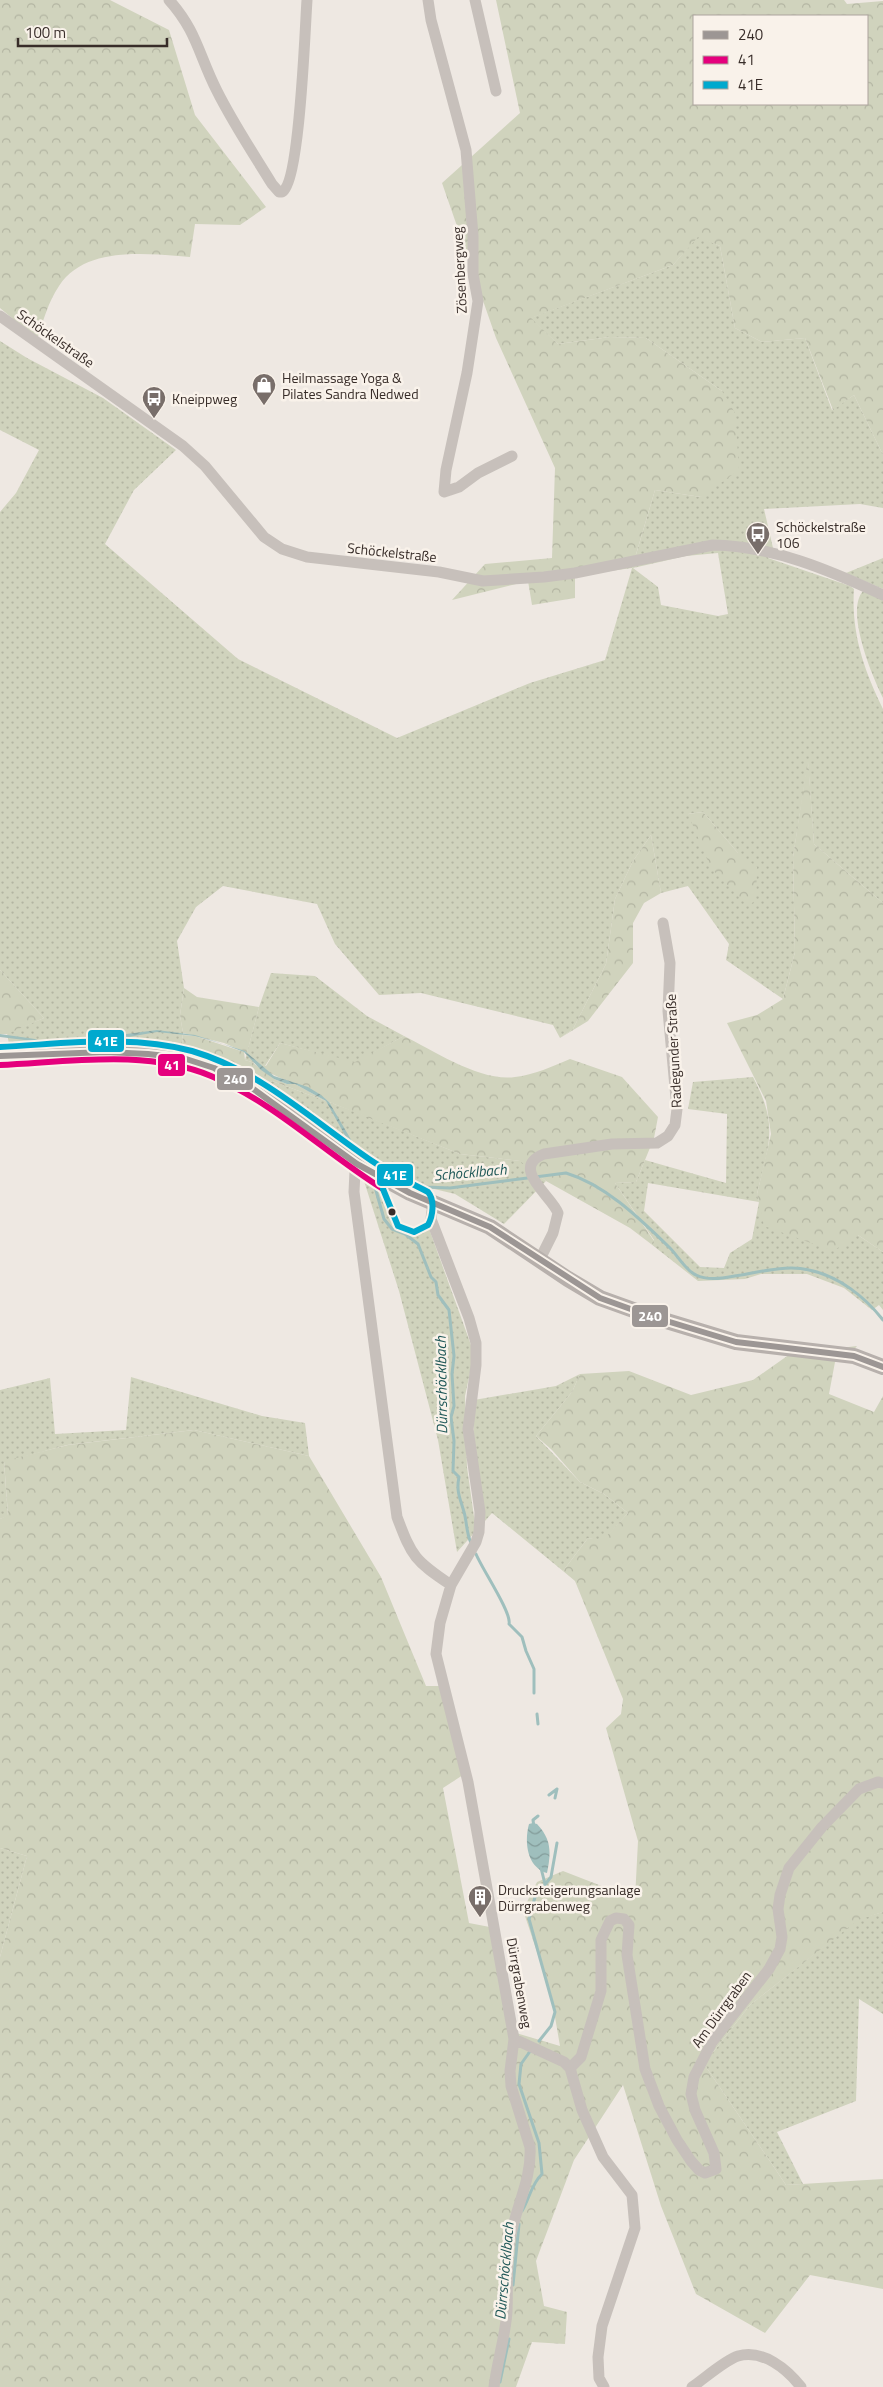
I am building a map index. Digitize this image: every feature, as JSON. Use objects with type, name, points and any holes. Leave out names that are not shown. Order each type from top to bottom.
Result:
[{"type":"main road","points":[[0,1056],[127,1052],[183,1058],[214,1068],[246,1085],[357,1164],[391,1184],[490,1227],[600,1298],[650,1316],[736,1342],[768,1348],[854,1356],[883,1367]]},
{"type":"street","points":[[174,2],[193,32],[212,81],[235,124],[272,184],[279,192],[282,192],[289,184],[298,134],[307,0]]},
{"type":"street","name":"Zösenbergweg","points":[[428,0],[431,20],[466,150],[473,236],[473,274],[478,301],[475,332],[446,470],[444,492],[458,487],[512,456]]},
{"type":"street","points":[[475,0],[496,91]]},
{"type":"street","name":"Schöckelstraße","points":[[0,316],[183,446],[205,466],[264,537],[282,549],[307,558],[439,572],[483,581],[544,577],[713,545],[741,545],[793,558],[883,595]]},
{"type":"street","name":"Radegunder Straße","points":[[540,1259],[553,1233],[558,1213],[533,1178],[531,1164],[535,1158],[544,1154],[612,1144],[657,1143],[668,1136],[675,1125],[677,1108],[668,1011],[670,963],[663,923]]},
{"type":"street","points":[[357,1164],[354,1192],[397,1517],[410,1552],[426,1569],[451,1584]]},
{"type":"street","name":"Dürrgrabenweg","points":[[433,1202],[431,1219],[469,1318],[476,1343],[476,1365],[468,1429],[480,1512],[479,1532],[476,1542],[451,1584],[440,1623],[437,1659],[457,1731],[468,1782],[514,2039],[510,2071],[511,2086],[530,2147],[530,2170],[510,2240],[504,2338],[494,2387]]},
{"type":"street","name":"Am Dürrgraben","points":[[570,2068],[581,2057],[601,1991],[601,1940],[610,1921],[616,1918],[624,1919],[629,1926],[627,1955],[644,2069],[659,2106],[690,2161],[705,2173],[716,2169],[714,2153],[695,2110],[691,2094],[694,2077],[712,2042],[769,1970],[780,1949],[782,1937],[778,1909],[780,1895],[789,1868],[822,1827],[859,1789],[878,1782],[883,1783]]},
{"type":"street","points":[[514,2039],[564,2062],[570,2068],[582,2110],[603,2157],[632,2195],[635,2228],[602,2326],[598,2364],[599,2378],[604,2387]]},
{"type":"street","points":[[692,2387],[738,2356],[757,2356],[783,2368],[802,2387]]},
{"type":"green space","points":[[0,0],[110,0],[169,30],[195,115],[266,207],[240,225],[195,224],[190,257],[156,254],[119,255],[101,258],[85,264],[71,273],[55,292],[37,339],[0,308]]},
{"type":"green space","points":[[496,0],[844,0],[847,4],[883,1],[883,455],[854,395],[833,410],[805,338],[762,342],[735,328],[720,246],[698,237],[673,265],[531,318],[558,344],[610,337],[646,338],[722,391],[735,413],[739,470],[701,497],[655,490],[632,568],[575,576],[575,598],[532,605],[528,581],[452,600],[485,564],[552,558],[555,468],[496,338],[442,183],[520,113]]},
{"type":"green space","points":[[698,236],[720,246],[735,328],[762,342],[805,338],[832,410],[854,395],[883,455],[883,508],[860,504],[764,509],[773,548],[768,558],[854,589],[855,621],[860,651],[883,709],[883,903],[814,844],[808,762],[793,857],[795,952],[783,999],[726,960],[729,944],[688,886],[661,893],[651,835],[633,861],[615,899],[606,964],[573,1029],[560,1038],[553,1025],[421,993],[379,995],[335,944],[317,904],[223,886],[196,907],[177,941],[184,988],[180,1015],[183,1033],[182,1044],[177,1052],[10,1050],[7,1033],[44,1018],[0,970],[0,512],[16,493],[39,450],[0,430],[0,341],[27,358],[103,398],[176,450],[134,490],[105,544],[238,659],[397,738],[530,683],[605,660],[655,490],[701,497],[722,391],[646,338],[610,337],[558,344],[530,318],[673,265]],"holes":[[[718,553],[728,614],[718,616],[661,605],[658,587],[633,568],[686,556]],[[703,812],[738,853],[688,814]]]},
{"type":"green space","points":[[883,558],[883,589],[846,573]]},
{"type":"green space","points":[[863,591],[883,598],[883,698],[867,660],[859,628],[858,600]]},
{"type":"green space","points":[[808,758],[814,844],[883,903],[883,1252],[858,1235],[833,1251],[764,1226],[757,1194],[771,1134],[766,1101],[727,1023],[757,1015],[783,999],[795,952],[793,857]]},
{"type":"green space","points":[[703,812],[738,853],[757,867],[756,900],[748,906],[711,868],[688,814]]},
{"type":"green space","points":[[651,835],[661,893],[644,903],[633,923],[633,963],[588,1021],[560,1038],[573,1029],[606,964],[615,899],[633,861]]},
{"type":"green space","points":[[0,970],[44,1018],[7,1034],[0,1034]]},
{"type":"green space","points":[[271,973],[315,976],[367,1016],[404,1036],[355,1063],[280,1043],[265,1066],[245,1060],[259,1007]]},
{"type":"green space","points":[[184,988],[197,997],[259,1007],[247,1053],[224,1043],[183,1033],[180,1015]]},
{"type":"green space","points":[[183,1035],[195,1036],[244,1052],[245,1060],[252,1062],[274,1079],[287,1084],[295,1084],[326,1101],[272,1081],[269,1083],[182,1044]]},
{"type":"green space","points":[[404,1036],[458,1064],[488,1075],[502,1077],[522,1076],[570,1059],[622,1077],[658,1117],[654,1138],[636,1182],[615,1183],[654,1241],[651,1244],[630,1228],[546,1181],[520,1161],[460,1154],[329,1102],[311,1091],[274,1075],[256,1063],[266,1066],[280,1043],[355,1062]]},
{"type":"green space","points":[[753,1077],[761,1094],[769,1122],[768,1147],[757,1194],[759,1202],[858,1235],[883,1252],[883,1310],[879,1305],[872,1310],[844,1288],[807,1274],[761,1274],[745,1279],[698,1281],[651,1244],[654,1240],[615,1183],[636,1182],[645,1160],[726,1183],[727,1114],[688,1109],[693,1082]],"holes":[[[648,1183],[759,1202],[752,1239],[730,1253],[724,1268],[700,1267],[644,1211]]]},
{"type":"green space","points":[[272,1081],[356,1112],[460,1154],[521,1161],[546,1181],[504,1224],[455,1194],[426,1187],[393,1174],[334,1128],[317,1121],[303,1111],[289,1107],[269,1083]]},
{"type":"green space","points":[[367,1180],[384,1190],[396,1219],[409,1228],[427,1223],[471,1345],[471,1368],[465,1396],[467,1467],[476,1531],[457,1552],[438,1440],[399,1291],[364,1181]]},
{"type":"green space","points":[[857,1346],[846,1359],[835,1362],[829,1394],[874,1412],[883,1396],[883,1912],[858,1920],[750,2005],[704,2064],[786,2185],[883,2179],[883,2289],[810,2275],[765,2333],[696,2294],[661,2206],[623,2085],[574,2160],[536,2261],[544,2306],[567,2312],[565,2344],[532,2342],[516,2387],[0,2387],[0,1957],[27,1856],[0,1848],[0,1519],[8,1515],[4,1461],[68,1445],[194,1430],[309,1456],[381,1577],[426,1686],[441,1686],[466,1773],[443,1788],[469,1923],[495,1928],[516,2033],[560,2046],[551,1994],[523,1910],[537,1882],[563,1871],[635,1899],[638,1841],[606,1728],[621,1714],[623,1699],[575,1581],[563,1571],[588,1538],[603,1540],[628,1513],[604,1494],[580,1482],[552,1450],[536,1436],[572,1392],[580,1374],[629,1371],[691,1395],[753,1380],[790,1354]]},
{"type":"green space","points":[[580,1374],[572,1392],[536,1436],[580,1482],[604,1494],[628,1513],[603,1541],[588,1538],[563,1571],[492,1513],[485,1521],[473,1456],[474,1400],[556,1386]]},
{"type":"green space","points":[[131,1377],[262,1416],[305,1423],[309,1456],[194,1430],[67,1445],[4,1462],[8,1516],[0,1519],[0,1390],[50,1378],[55,1434],[126,1430]]},
{"type":"green space","points":[[0,1848],[27,1856],[0,1957]]},
{"type":"green space","points":[[883,1912],[883,2014],[859,1999],[856,2101],[777,2132],[803,2184],[786,2185],[704,2064],[750,2005],[858,1919]]},
{"type":"water","points":[[157,1030],[195,1035],[245,1051],[274,1076],[308,1087],[329,1102],[353,1143],[373,1159],[347,1139],[326,1101],[295,1084],[287,1084],[274,1079],[261,1070],[244,1052],[223,1044],[195,1036],[157,1032],[83,1045],[48,1045],[0,1037],[0,1034],[35,1039],[49,1044],[95,1041],[111,1036]]},
{"type":"water","points":[[529,1824],[537,1824],[542,1830],[548,1841],[550,1853],[547,1873],[540,1870],[531,1860],[527,1846]]},
{"type":"waterway","name":"Schöcklbach","points":[[371,1158],[393,1174],[426,1187],[450,1188],[566,1173],[581,1178],[622,1204],[659,1237],[685,1267],[696,1275],[707,1278],[719,1278],[775,1269],[793,1268],[809,1270],[841,1282],[868,1303],[883,1320]]},
{"type":"waterway","name":"Dürrschöcklbach","points":[[375,1187],[384,1219],[392,1229],[405,1234],[418,1244],[431,1277],[436,1282],[438,1295],[449,1310],[454,1356],[452,1374],[454,1406],[451,1417],[454,1441],[453,1471],[459,1477],[459,1495],[471,1543]]},
{"type":"waterway","name":"Dürrschöcklbach","points":[[476,1554],[506,1611],[509,1624],[522,1637],[534,1669],[534,1693]]},
{"type":"waterway","name":"Dürrschöcklbach","points":[[537,1714],[538,1724]]},
{"type":"waterway","name":"Dürrschöcklbach","points":[[549,1795],[557,1789]]},
{"type":"waterway","name":"Dürrschöcklbach","points":[[555,1798],[557,1789]]},
{"type":"waterway","points":[[534,1827],[533,1820],[538,1816]]},
{"type":"waterway","name":"Dürrschöcklbach","points":[[539,2041],[551,2026],[555,2012],[529,1919],[535,1897],[551,1877],[557,1843]]},
{"type":"waterway","points":[[541,1868],[545,1884]]},
{"type":"waterway","name":"Dürrschöcklbach","points":[[522,2211],[533,2186],[542,2174],[539,2143],[519,2084],[521,2064],[531,2050]]},
{"type":"waterway","name":"Dürrschöcklbach","points":[[513,2285],[519,2224]]},
{"type":"waterway","name":"Dürrschöcklbach","points":[[500,2382],[509,2339]]},
{"type":"transit line","name":"41E","points":[[0,1047],[121,1041],[169,1046],[192,1051],[217,1060],[264,1084],[372,1161],[428,1192],[432,1199],[431,1217],[428,1225],[414,1232],[398,1226],[383,1189]]},
{"type":"transit line","name":"240","points":[[0,1056],[106,1052],[148,1054],[183,1058],[214,1068],[252,1088],[357,1164],[410,1193],[490,1227],[600,1298],[650,1316],[736,1342],[854,1356],[883,1367]]},
{"type":"transit line","name":"41","points":[[0,1065],[80,1060],[134,1060],[160,1062],[211,1076],[257,1100],[383,1189]]},
{"type":"place","name":"Heilmassage Yoga & Pilates Sandra Nedwed","points":[[264,406]]},
{"type":"place","name":"Kneippweg","points":[[154,419]]},
{"type":"place","name":"Schöckelstraße 106","points":[[758,555]]},
{"type":"place","name":"Drucksteigerungsanlage Dürrgrabenweg","points":[[480,1918]]}]
